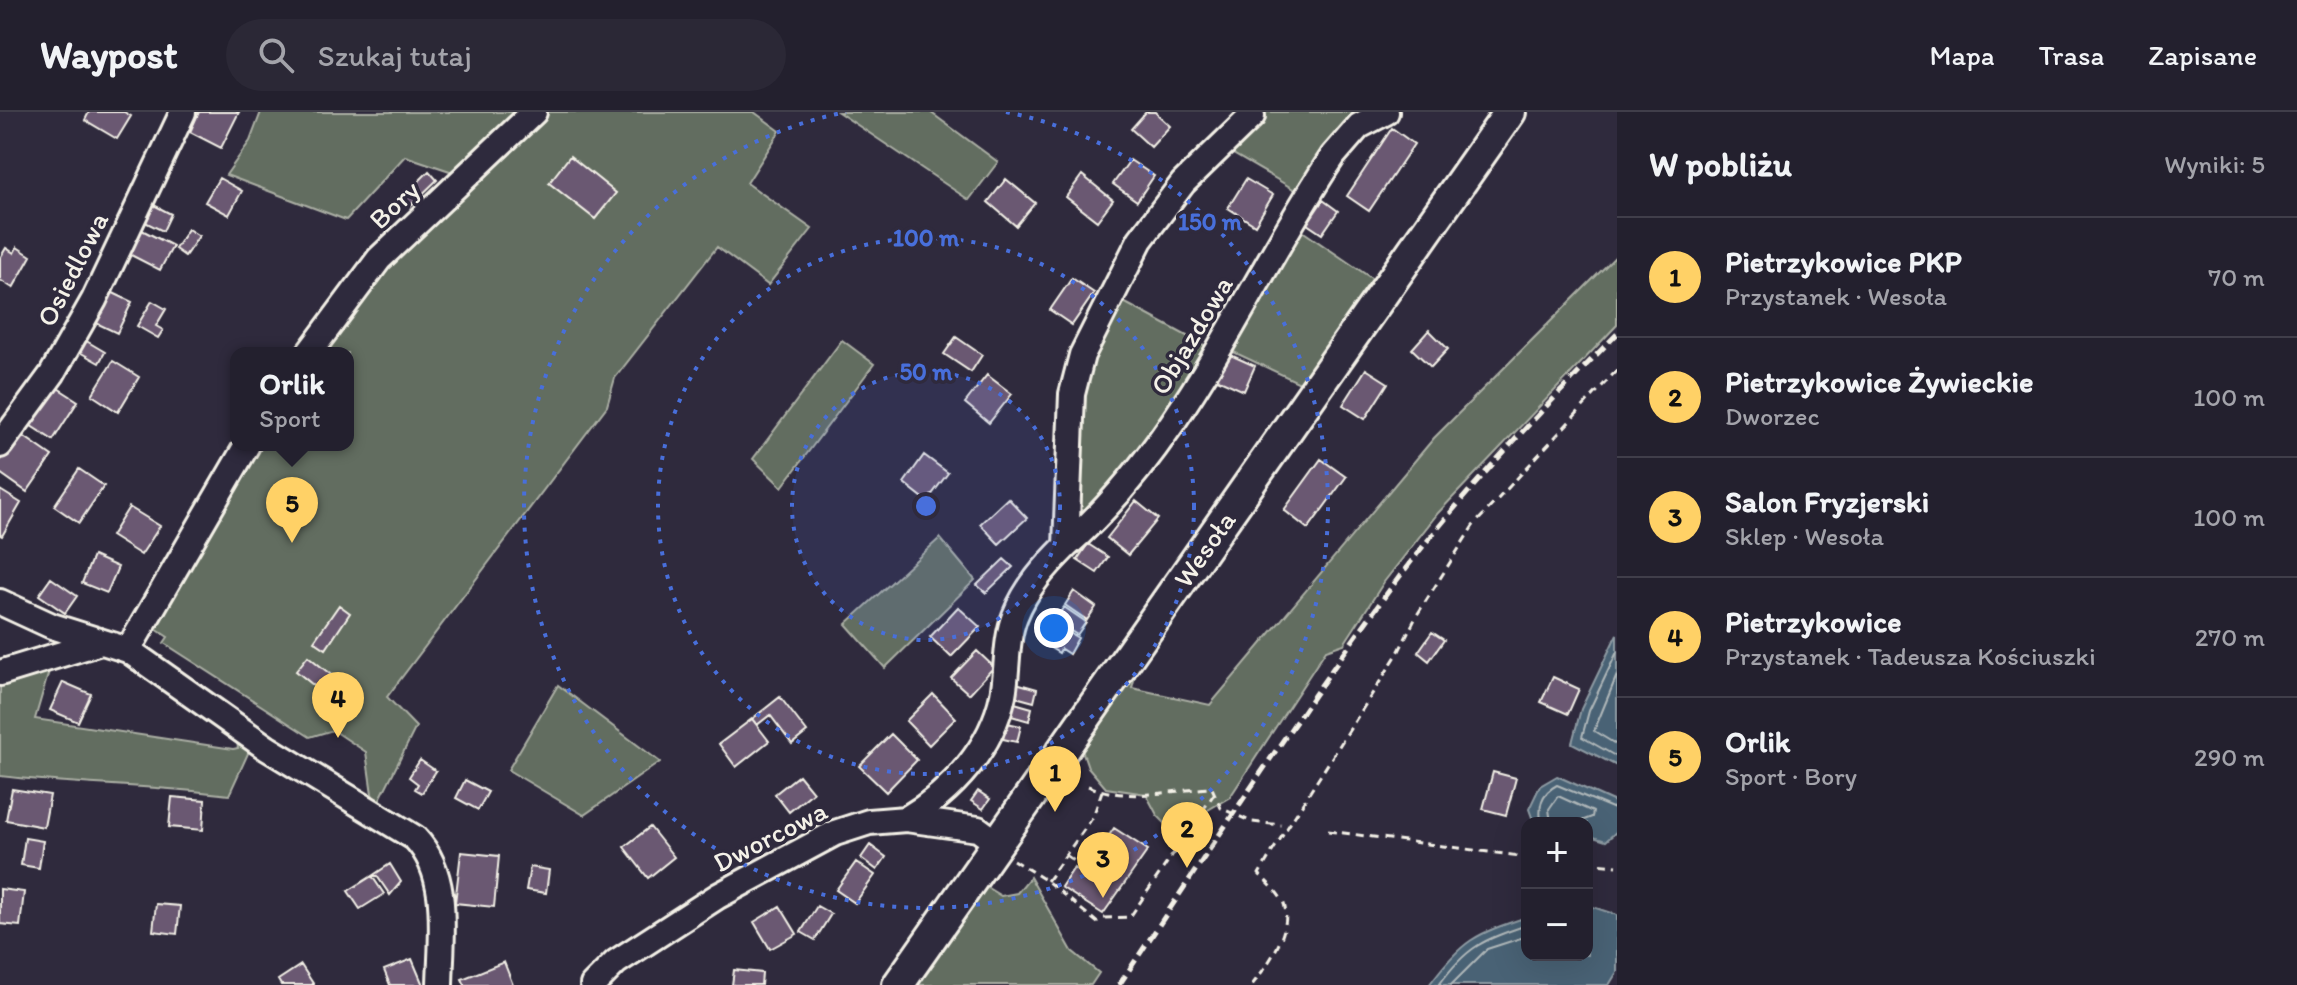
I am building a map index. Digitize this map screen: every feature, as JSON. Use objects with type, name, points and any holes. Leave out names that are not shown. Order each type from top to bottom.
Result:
[{"type":"main road","name":"Wesoła","points":[[898,985],[1004,851],[1510,112]]},
{"type":"street","name":"Osiedlowa","points":[[0,445],[52,374],[94,300],[183,112]]},
{"type":"street","name":"Bory","points":[[313,347],[379,259],[534,112]]},
{"type":"street","name":"Objazdowa","points":[[906,819],[927,807],[977,757],[993,729],[1003,694],[1015,617],[1037,576],[1107,510],[1187,402],[1333,156],[1359,126],[1386,112]]},
{"type":"street","points":[[1066,546],[1072,394],[1082,355],[1140,240],[1183,183],[1252,116]]},
{"type":"street","points":[[128,650],[244,451]]},
{"type":"street","points":[[0,602],[52,626],[128,650],[267,748],[415,838],[428,853],[437,871],[441,909],[440,985]]},
{"type":"street","points":[[0,673],[102,642]]},
{"type":"street","name":"Dworcowa","points":[[593,985],[616,962],[718,896],[835,833],[869,822],[906,819],[978,829],[1004,851]]},
{"type":"path","points":[[1252,985],[1269,964],[1284,927],[1284,904],[1259,874],[1272,852],[1398,653],[1417,615],[1473,526],[1617,370]]},
{"type":"path","points":[[1088,786],[1111,795],[1165,795],[1212,788],[1221,808],[1252,822],[1281,825]]},
{"type":"path","points":[[1047,881],[1093,817],[1102,791]]},
{"type":"path","points":[[1104,918],[1130,917],[1215,792]]},
{"type":"path","points":[[1328,831],[1521,856]]},
{"type":"path","points":[[1004,851],[1047,881],[1099,924]]},
{"type":"path","points":[[1067,856],[1086,869]]},
{"type":"path","points":[[1593,864],[1617,866]]},
{"type":"green space","points":[[261,112],[529,112],[456,173],[405,156],[346,220],[226,175],[250,141]]},
{"type":"green space","points":[[549,112],[754,112],[780,131],[747,183],[812,229],[768,285],[717,247],[615,378],[607,406],[387,697],[416,727],[378,803],[372,794],[366,752],[333,730],[310,737],[164,643],[168,637],[151,626],[253,451],[354,451],[354,347],[321,347],[358,295]]},
{"type":"green space","points":[[838,112],[930,112],[998,162],[969,200]]},
{"type":"green space","points":[[1263,112],[1371,112],[1302,194],[1223,148]]},
{"type":"green space","points":[[1292,224],[1377,282],[1304,385],[1225,348]]},
{"type":"green space","points":[[1617,255],[1617,325],[1438,513],[1384,582],[1344,644],[1326,650],[1230,797],[1208,810],[1185,844],[1157,815],[1146,794],[1106,788],[1088,767],[1081,747],[1135,676],[1132,688],[1210,705],[1434,438]]},
{"type":"green space","points":[[1118,299],[1213,350],[1183,401],[1075,527],[1075,399]]},
{"type":"green space","points":[[842,340],[874,364],[782,487],[753,459]]},
{"type":"green space","points":[[940,538],[975,580],[885,668],[846,624]]},
{"type":"green space","points":[[52,661],[35,719],[233,749],[238,748],[237,742],[250,749],[229,795],[0,776],[0,678]]},
{"type":"green space","points":[[558,685],[660,762],[584,815],[508,770]]},
{"type":"green space","points":[[1030,877],[1072,951],[1099,973],[1091,985],[898,985],[973,879],[1001,896],[1017,893]]},
{"type":"water","points":[[1617,634],[1617,766],[1572,743],[1581,709]]},
{"type":"water","points":[[1557,776],[1617,803],[1617,831],[1606,841],[1593,837],[1593,817],[1532,817],[1529,809],[1540,786]]},
{"type":"water","points":[[1593,907],[1617,915],[1617,972],[1609,985],[1429,985],[1461,948],[1494,928],[1521,919],[1521,961],[1593,961]]},
{"type":"building","points":[[89,112],[124,112],[131,116],[117,139],[85,120]]},
{"type":"building","points":[[199,112],[239,112],[221,148],[190,132]]},
{"type":"building","points":[[1146,112],[1155,112],[1170,126],[1151,147],[1131,129]]},
{"type":"building","points":[[1392,128],[1414,144],[1369,211],[1347,196]]},
{"type":"building","points":[[570,156],[616,193],[595,219],[549,183]]},
{"type":"building","points":[[1130,160],[1154,176],[1137,201],[1113,184]]},
{"type":"building","points":[[429,171],[437,180],[410,206],[402,198]]},
{"type":"building","points":[[1082,175],[1113,200],[1097,221],[1066,197]]},
{"type":"building","points":[[219,178],[242,191],[229,215],[205,202]]},
{"type":"building","points":[[1006,179],[1035,203],[1016,226],[988,202]]},
{"type":"building","points":[[1246,179],[1273,195],[1255,225],[1228,208]]},
{"type":"building","points":[[1323,200],[1338,211],[1322,234],[1307,224]]},
{"type":"building","points":[[148,202],[171,214],[163,231],[139,219]]},
{"type":"building","points":[[138,228],[173,246],[160,270],[125,252]]},
{"type":"building","points":[[188,229],[199,236],[185,256],[175,249]]},
{"type":"building","points":[[17,247],[31,256],[13,288],[0,280],[0,258],[6,248],[14,253]]},
{"type":"building","points":[[1072,278],[1094,293],[1072,325],[1050,310]]},
{"type":"building","points":[[109,291],[132,302],[117,333],[94,322]]},
{"type":"building","points":[[152,301],[166,309],[156,326],[163,330],[158,338],[137,326]]},
{"type":"building","points":[[1429,330],[1448,349],[1431,367],[1412,349]]},
{"type":"building","points":[[956,337],[982,355],[971,372],[944,354]]},
{"type":"building","points":[[83,339],[105,352],[99,363],[76,350]]},
{"type":"building","points":[[1226,353],[1255,366],[1244,391],[1215,378]]},
{"type":"building","points":[[113,361],[139,377],[118,412],[92,395]]},
{"type":"building","points":[[1366,369],[1388,383],[1365,419],[1343,405]]},
{"type":"building","points":[[987,375],[1012,394],[989,423],[965,403]]},
{"type":"building","points":[[53,385],[78,401],[53,440],[28,424]]},
{"type":"building","points":[[19,433],[52,456],[27,492],[0,473],[0,460]]},
{"type":"building","points":[[924,455],[948,473],[927,501],[904,483]]},
{"type":"building","points":[[1321,459],[1346,477],[1308,529],[1284,510]]},
{"type":"building","points":[[79,469],[104,486],[79,523],[54,506]]},
{"type":"building","points":[[0,490],[21,503],[2,536],[0,535]]},
{"type":"building","points":[[1008,498],[1027,518],[999,544],[980,524]]},
{"type":"building","points":[[1136,501],[1158,519],[1128,555],[1107,538]]},
{"type":"building","points":[[129,507],[160,526],[141,555],[111,536]]},
{"type":"building","points":[[1088,544],[1108,557],[1097,573],[1077,560]]},
{"type":"building","points":[[93,556],[118,567],[107,593],[82,583]]},
{"type":"building","points":[[1004,559],[1013,567],[986,593],[977,585]]},
{"type":"building","points":[[51,578],[77,596],[65,613],[39,595]]},
{"type":"building","points":[[1074,591],[1096,607],[1087,620],[1065,605]]},
{"type":"building","points":[[339,605],[350,613],[326,649],[314,641]]},
{"type":"building","points":[[958,607],[980,627],[951,657],[930,637]]},
{"type":"building","points":[[1064,607],[1086,622],[1077,635],[1054,620]]},
{"type":"building","points":[[1049,621],[1078,638],[1069,654],[1061,649],[1059,653],[1044,644],[1047,640],[1041,636]]},
{"type":"building","points":[[1432,632],[1444,640],[1429,661],[1418,652]]},
{"type":"building","points":[[977,651],[994,667],[969,694],[951,678]]},
{"type":"building","points":[[308,656],[352,692],[340,707],[296,671]]},
{"type":"building","points":[[1553,677],[1579,689],[1568,714],[1541,702]]},
{"type":"building","points":[[63,682],[91,694],[78,722],[50,710]]},
{"type":"building","points":[[1016,683],[1037,689],[1034,702],[1012,696]]},
{"type":"building","points":[[933,694],[956,718],[929,745],[906,721]]},
{"type":"building","points":[[780,697],[807,732],[792,744],[770,715],[757,725],[752,719]]},
{"type":"building","points":[[1011,702],[1032,708],[1029,721],[1008,715]]},
{"type":"building","points":[[752,719],[769,741],[736,767],[719,744]]},
{"type":"building","points":[[1007,723],[1021,726],[1017,742],[1003,739]]},
{"type":"building","points":[[891,734],[917,760],[886,792],[859,766]]},
{"type":"building","points":[[420,760],[436,771],[422,793],[415,789],[418,784],[409,777]]},
{"type":"building","points":[[1493,772],[1516,778],[1506,815],[1483,809]]},
{"type":"building","points":[[799,775],[813,792],[789,812],[775,794]]},
{"type":"building","points":[[465,780],[488,792],[478,810],[456,798]]},
{"type":"building","points":[[12,789],[50,795],[44,827],[6,820]]},
{"type":"building","points":[[978,791],[990,799],[983,809],[971,801]]},
{"type":"building","points":[[172,797],[205,800],[203,830],[169,827]]},
{"type":"building","points":[[650,827],[674,857],[648,878],[624,847]]},
{"type":"building","points":[[1114,828],[1148,850],[1103,914],[1061,887],[1074,868],[1083,874]]},
{"type":"building","points":[[25,838],[43,841],[39,868],[21,865]]},
{"type":"building","points":[[870,845],[886,857],[877,870],[861,858]]},
{"type":"building","points":[[461,852],[499,856],[494,907],[455,903]]},
{"type":"building","points":[[856,862],[875,875],[855,903],[836,890]]},
{"type":"building","points":[[390,864],[401,882],[390,895],[377,876],[372,876]]},
{"type":"building","points":[[530,867],[549,870],[546,893],[526,890]]},
{"type":"building","points":[[372,876],[384,894],[360,909],[348,891]]},
{"type":"building","points":[[0,889],[24,892],[20,926],[0,924]]},
{"type":"building","points":[[156,904],[180,906],[177,934],[153,931]]},
{"type":"building","points":[[780,906],[797,934],[770,949],[754,922]]},
{"type":"building","points":[[817,906],[831,914],[815,940],[801,932]]},
{"type":"building","points":[[412,959],[423,985],[390,985],[384,970]]},
{"type":"building","points":[[504,962],[513,985],[465,985],[462,979]]},
{"type":"building","points":[[301,965],[314,985],[281,985],[278,980]]},
{"type":"building","points":[[734,970],[762,973],[761,985],[732,985]]},
{"type":"railway","points":[[1119,985],[1280,745],[1407,567],[1493,464],[1617,334]]},
{"type":"place","name":"Orlik","points":[[292,543]]},
{"type":"place","name":"Pietrzykowice","points":[[338,738]]},
{"type":"place","name":"Pietrzykowice PKP","points":[[1055,812]]},
{"type":"place","name":"Pietrzykowice Żywieckie","points":[[1187,868]]},
{"type":"place","name":"Salon Fryzjerski","points":[[1103,898]]}]
